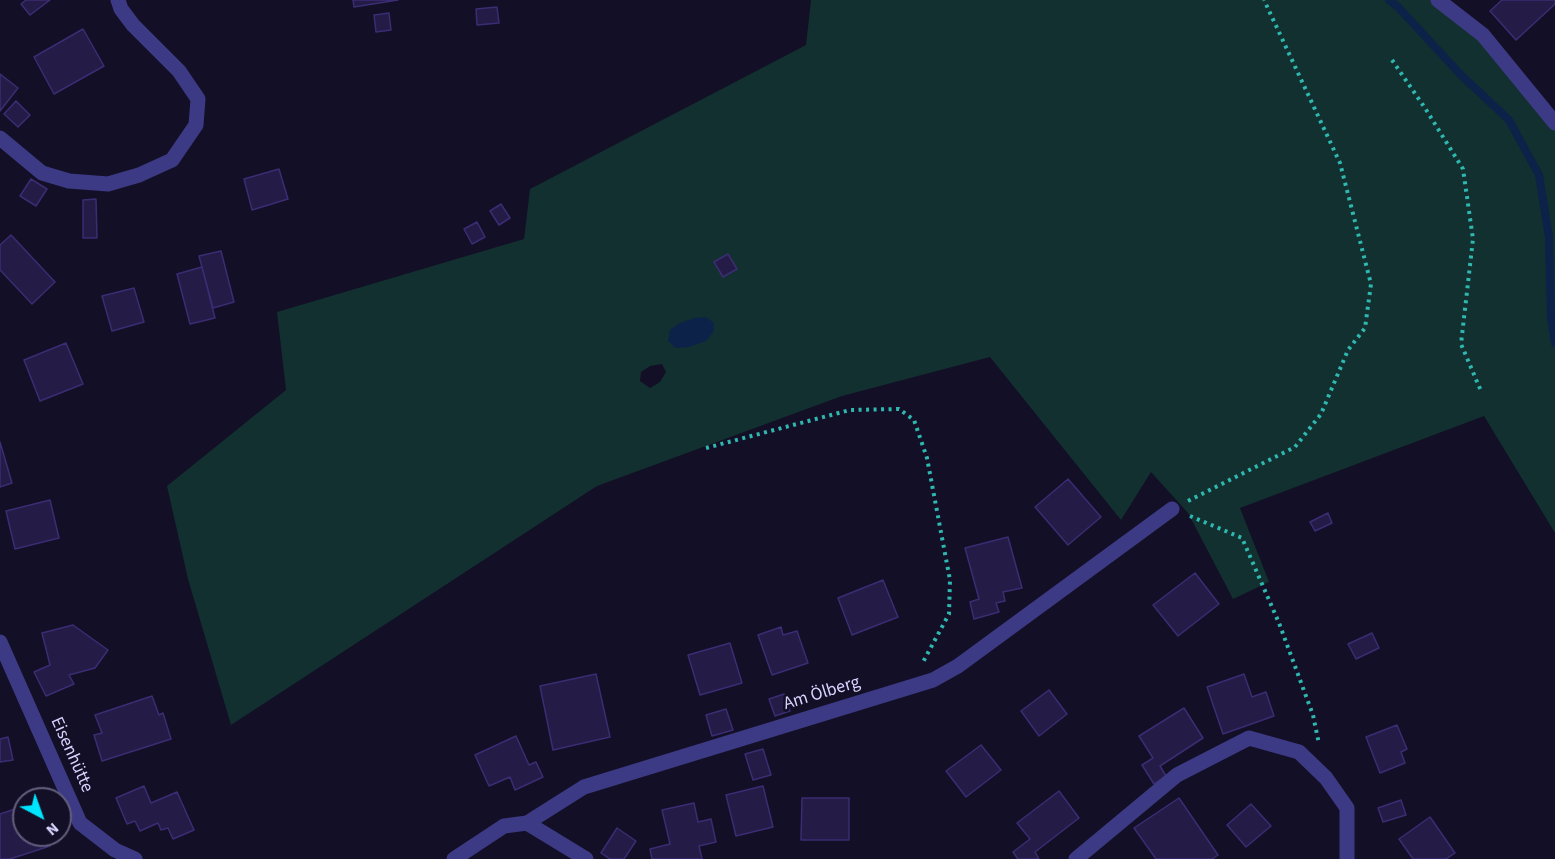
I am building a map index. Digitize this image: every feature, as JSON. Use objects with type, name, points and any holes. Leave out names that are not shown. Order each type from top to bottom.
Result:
[{"type":"street","points":[[0,138],[42,173],[69,181],[108,184],[139,175],[172,160],[196,125],[198,99],[179,71],[120,9],[118,0]]},
{"type":"street","points":[[1438,0],[1483,35],[1555,123]]},
{"type":"street","name":"Am Ölberg","points":[[454,859],[504,826],[527,823],[584,787],[933,680],[958,666],[1172,509]]},
{"type":"street","name":"Eisenhütte","points":[[0,642],[80,823],[115,850],[135,859]]},
{"type":"street","points":[[1076,859],[1177,776],[1249,738],[1299,752],[1326,778],[1347,808],[1347,859]]},
{"type":"street","points":[[527,823],[586,859]]},
{"type":"path","points":[[1172,509],[1295,447],[1321,414],[1348,350],[1365,328],[1371,284],[1341,163],[1264,0]]},
{"type":"path","points":[[1392,60],[1463,169],[1473,239],[1461,344],[1481,391]]},
{"type":"path","points":[[706,448],[850,410],[899,409],[914,420],[927,458],[950,580],[949,614],[910,687]]},
{"type":"path","points":[[1172,509],[1242,538],[1279,623],[1313,715],[1326,778]]},
{"type":"green space","points":[[811,0],[1443,0],[1555,118],[1555,533],[1484,416],[1240,508],[1269,582],[1233,599],[1188,513],[1151,472],[1121,520],[990,357],[842,396],[597,486],[231,725],[188,579],[167,486],[286,390],[277,312],[524,239],[530,189],[806,45]],"holes":[[[662,364],[666,372],[660,382],[650,388],[640,381],[641,372],[650,366]]]},
{"type":"water","points":[[706,317],[714,323],[714,331],[706,341],[689,347],[676,348],[668,341],[670,330],[678,324],[694,318]]},
{"type":"building","points":[[26,0],[50,0],[30,15],[21,4]]},
{"type":"building","points":[[353,0],[398,0],[354,7]]},
{"type":"building","points":[[1502,0],[1555,0],[1555,4],[1516,40],[1490,11]]},
{"type":"building","points":[[497,7],[499,23],[477,25],[476,9]]},
{"type":"building","points":[[389,13],[391,30],[376,32],[374,15]]},
{"type":"building","points":[[83,29],[104,66],[54,94],[34,57]]},
{"type":"building","points":[[0,74],[18,88],[0,111]]},
{"type":"building","points":[[16,101],[30,115],[18,127],[4,114]]},
{"type":"building","points":[[279,169],[288,199],[252,210],[244,179]]},
{"type":"building","points":[[31,179],[47,189],[36,206],[20,196]]},
{"type":"building","points":[[96,199],[97,238],[83,238],[83,200]]},
{"type":"building","points":[[501,204],[510,218],[499,225],[490,211]]},
{"type":"building","points":[[477,222],[485,237],[472,244],[464,229]]},
{"type":"building","points":[[11,235],[55,282],[32,304],[0,270],[0,245]]},
{"type":"building","points":[[221,251],[234,302],[213,308],[199,256]]},
{"type":"building","points":[[728,254],[737,269],[723,277],[714,262]]},
{"type":"building","points":[[202,267],[215,318],[190,324],[177,274]]},
{"type":"building","points":[[134,288],[144,322],[112,331],[102,296]]},
{"type":"building","points":[[66,343],[83,384],[40,401],[24,360]]},
{"type":"building","points":[[0,442],[12,483],[0,487]]},
{"type":"building","points":[[1068,479],[1101,517],[1068,545],[1035,507]]},
{"type":"building","points":[[50,500],[59,538],[15,549],[6,511]]},
{"type":"building","points":[[1328,513],[1332,523],[1315,531],[1310,522]]},
{"type":"building","points":[[1008,537],[1022,588],[1003,592],[1005,601],[996,603],[999,612],[974,619],[970,602],[979,599],[965,548]]},
{"type":"building","points":[[1195,573],[1219,604],[1178,636],[1153,605]]},
{"type":"building","points":[[883,580],[898,617],[852,635],[838,598]]},
{"type":"building","points":[[73,625],[108,650],[95,668],[69,675],[74,684],[46,696],[34,672],[50,665],[42,633]]},
{"type":"building","points":[[781,627],[783,635],[797,631],[808,663],[772,675],[758,635]]},
{"type":"building","points":[[1372,633],[1379,648],[1356,659],[1348,644]]},
{"type":"building","points":[[730,643],[742,683],[700,695],[688,655]]},
{"type":"building","points":[[596,674],[610,737],[553,750],[540,686]]},
{"type":"building","points":[[1244,674],[1252,697],[1266,692],[1274,716],[1223,734],[1207,687]]},
{"type":"building","points":[[1049,690],[1067,714],[1039,736],[1021,711]]},
{"type":"building","points":[[784,694],[790,711],[775,716],[769,699]]},
{"type":"building","points":[[152,696],[159,715],[163,713],[171,739],[102,761],[94,735],[102,733],[95,715]]},
{"type":"building","points":[[1184,708],[1203,738],[1160,766],[1166,776],[1154,784],[1142,765],[1153,758],[1139,736]]},
{"type":"building","points":[[726,709],[733,730],[712,736],[706,715]]},
{"type":"building","points":[[1397,725],[1407,749],[1401,752],[1405,763],[1380,773],[1366,737]]},
{"type":"building","points":[[516,736],[529,765],[536,762],[543,777],[515,790],[510,777],[489,786],[475,755]]},
{"type":"building","points":[[8,737],[13,760],[0,762],[0,739]]},
{"type":"building","points":[[981,745],[1001,770],[966,797],[946,771]]},
{"type":"building","points":[[763,749],[771,775],[753,780],[745,754]]},
{"type":"building","points":[[144,786],[151,803],[177,792],[194,830],[173,839],[168,828],[161,830],[158,823],[140,831],[135,821],[127,824],[116,798]]},
{"type":"building","points":[[763,786],[773,827],[736,836],[726,795]]},
{"type":"building","points":[[1059,791],[1079,818],[1035,852],[1039,859],[1018,859],[1013,852],[1030,839],[1017,823]]},
{"type":"building","points":[[802,798],[849,798],[849,840],[801,840]]},
{"type":"building","points":[[1179,798],[1218,855],[1212,859],[1156,859],[1134,828]]},
{"type":"building","points":[[1401,800],[1406,815],[1383,822],[1378,808]]},
{"type":"building","points":[[694,803],[698,822],[711,819],[716,842],[699,846],[702,859],[652,859],[650,849],[670,844],[662,810]]},
{"type":"building","points":[[1251,804],[1271,826],[1246,847],[1227,825]]},
{"type":"building","points":[[12,810],[12,847],[47,847],[10,859],[0,859],[0,814]]},
{"type":"building","points":[[1430,817],[1455,853],[1446,859],[1413,859],[1399,839]]},
{"type":"building","points":[[617,828],[636,841],[624,859],[610,859],[601,853]]},
{"type":"waterway","points":[[1389,0],[1462,76],[1509,120],[1539,175],[1549,237],[1551,318],[1555,343]]}]
